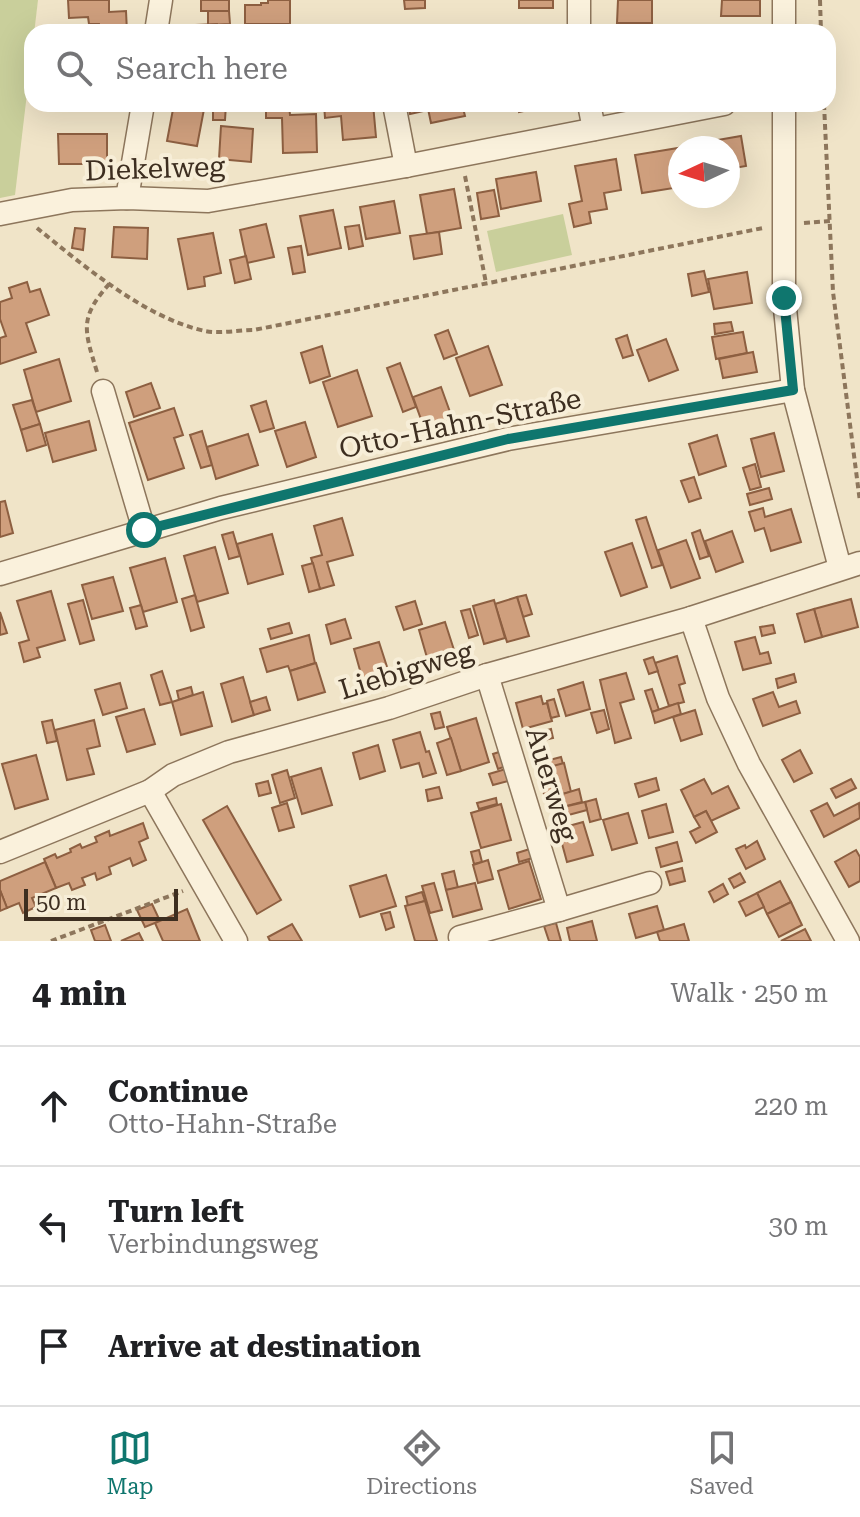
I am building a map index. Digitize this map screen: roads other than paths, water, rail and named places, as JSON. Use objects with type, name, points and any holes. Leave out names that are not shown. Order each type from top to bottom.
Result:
[{"type":"street","points":[[157,24],[161,0]]},
{"type":"street","points":[[579,0],[579,24]]},
{"type":"street","points":[[784,0],[784,24]]},
{"type":"street","points":[[127,198],[142,112]]},
{"type":"street","points":[[396,112],[406,166]]},
{"type":"street","points":[[591,112],[594,129]]},
{"type":"street","name":"Diekelweg","points":[[8,212],[72,200],[127,198],[208,201],[682,112]]},
{"type":"street","points":[[784,112],[784,298],[793,390],[850,566]]},
{"type":"street","name":"Otto-Hahn-Straße","points":[[0,574],[144,530],[508,439],[793,390]]},
{"type":"street","points":[[103,391],[144,530]]},
{"type":"street","name":"Liebigweg","points":[[0,852],[150,791],[173,775],[229,752],[691,618],[850,566]]},
{"type":"street","points":[[691,618],[718,698],[749,764],[848,941]]},
{"type":"street","name":"Auerweg","points":[[487,675],[559,910]]},
{"type":"street","points":[[150,791],[236,941]]},
{"type":"street","points":[[460,937],[650,883]]}]
